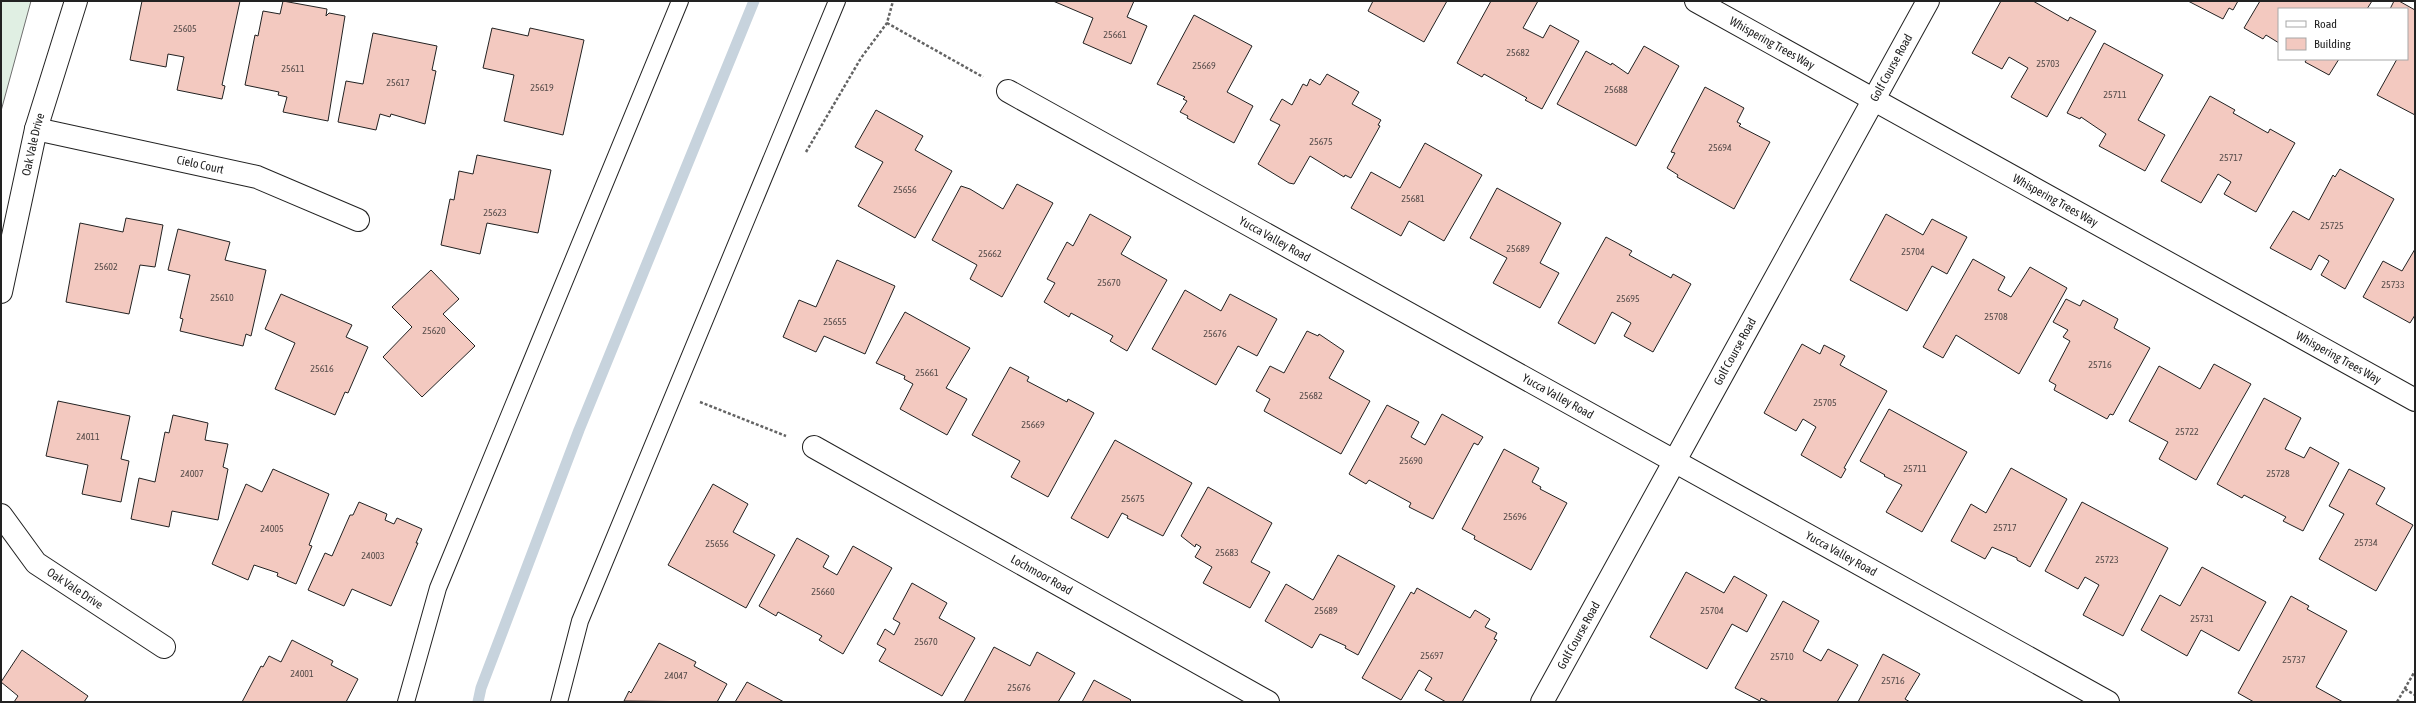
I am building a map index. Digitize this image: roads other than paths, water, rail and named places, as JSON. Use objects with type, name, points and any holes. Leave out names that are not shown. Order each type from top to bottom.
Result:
[{"type":"street","name":"Oak Vale Drive","points":[[1,292],[36,129],[76,1]]},
{"type":"street","name":"Whispering Trees Way","points":[[1696,1],[2415,400]]},
{"type":"street","name":"Golf Course Road","points":[[1542,702],[1928,1]]},
{"type":"street","name":"Yucca Valley Road","points":[[1008,91],[2108,702]]},
{"type":"street","name":"Cielo Court","points":[[36,129],[257,177],[358,220]]},
{"type":"street","name":"Lochmoor Road","points":[[814,447],[1268,702]]},
{"type":"street","name":"Oak Vale Drive","points":[[1,515],[36,563],[164,647]]},
{"type":"lane","points":[[406,702],[438,588],[680,1]]},
{"type":"lane","points":[[559,702],[580,621],[837,1]]},
{"type":"waterway","points":[[478,702],[481,688],[579,430],[754,1]]}]
